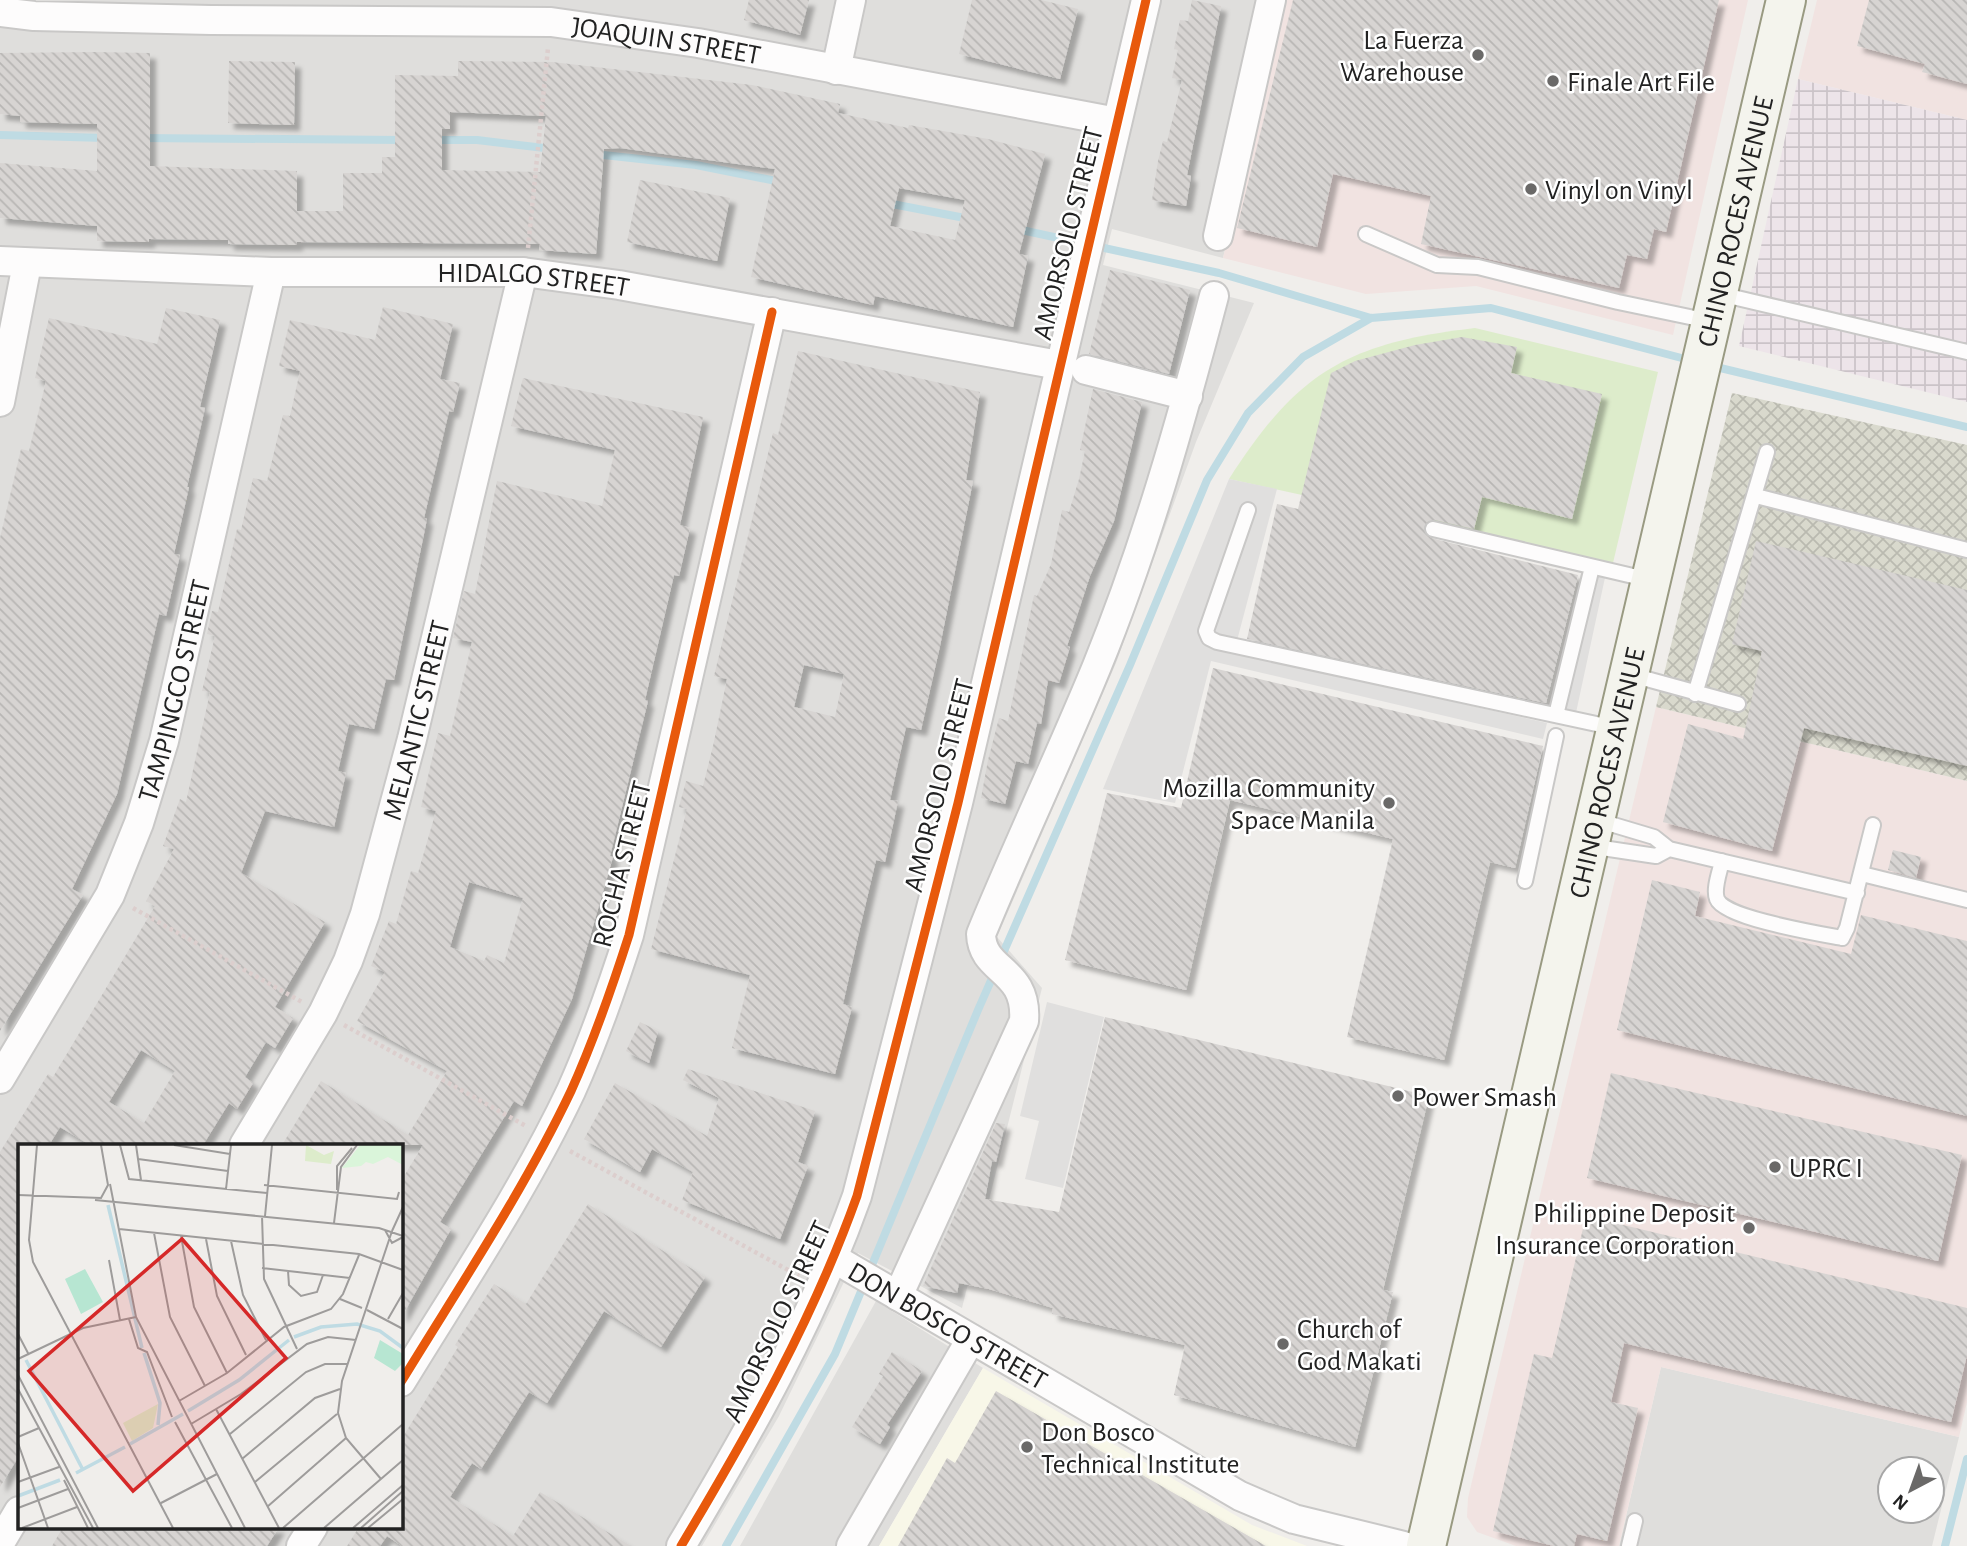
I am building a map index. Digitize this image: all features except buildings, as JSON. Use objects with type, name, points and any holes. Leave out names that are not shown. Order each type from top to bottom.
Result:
[{"type":"main road","name":"CHINO ROCES AVENUE","points":[[1426,1546],[1786,0]]},
{"type":"street","points":[[836,70],[851,0]]},
{"type":"street","name":"AMORSOLO STREET","points":[[681,1546],[761,1413],[835,1259],[857,1196],[958,803],[1146,0]]},
{"type":"street","points":[[1218,236],[1271,0]]},
{"type":"street","name":"JOAQUIN STREET","points":[[0,12],[34,16],[211,20],[551,22],[698,43],[1117,122]]},
{"type":"street","points":[[0,402],[13,263]]},
{"type":"street","name":"HIDALGO STREET","points":[[13,263],[271,272],[523,271],[772,312],[1059,365]]},
{"type":"street","name":"MELANTIC STREET","points":[[245,1144],[323,1013],[348,961],[366,914],[416,726],[523,271]]},
{"type":"street","name":"TAMPINGCO STREET","points":[[0,1079],[110,895],[138,822],[164,741],[271,272]]},
{"type":"street","points":[[898,1296],[1024,1021],[1025,1005],[1019,987],[986,954],[981,934],[1097,665],[1141,547],[1188,396],[1214,296]]},
{"type":"street","name":"ROCHA STREET","points":[[402,1380],[547,1138],[589,1047],[629,935],[772,312]]},
{"type":"street","points":[[1086,370],[1188,396]]},
{"type":"street","name":"DON BOSCO STREET","points":[[835,1259],[1240,1496],[1294,1519],[1404,1546]]},
{"type":"street","points":[[851,1546],[971,1339]]},
{"type":"street","points":[[0,1543],[18,1513]]},
{"type":"street","points":[[301,1546],[312,1528]]},
{"type":"lane","points":[[1366,234],[1437,265],[1478,267],[1618,302],[1716,307],[1967,352]]},
{"type":"lane","points":[[1695,694],[1756,496],[1766,453]]},
{"type":"lane","points":[[1756,496],[1967,550]]},
{"type":"lane","points":[[1248,510],[1206,631],[1209,638],[1217,642],[1618,729]]},
{"type":"lane","points":[[1433,529],[1652,581]]},
{"type":"lane","points":[[1556,715],[1592,567]]},
{"type":"lane","points":[[1630,675],[1738,704]]},
{"type":"lane","points":[[1525,881],[1556,736]]},
{"type":"lane","points":[[1723,861],[1717,899],[1727,909],[1747,917],[1842,938],[1874,825]]},
{"type":"lane","points":[[1591,832],[1656,856],[1669,849]]},
{"type":"lane","points":[[1591,832],[1654,836],[1669,849],[1857,892]]},
{"type":"lane","points":[[1862,874],[1967,900]]},
{"type":"lane","points":[[1629,1546],[1635,1521]]},
{"type":"path","points":[[523,271],[551,22]]},
{"type":"path","points":[[547,1138],[821,1288]]},
{"type":"shaded area","points":[[0,0],[1285,0],[1223,258],[1112,229],[1103,265],[1254,303],[1196,442],[1116,663],[997,937],[1042,988],[962,1308],[858,1253],[779,1416],[702,1546],[0,1546]]},
{"type":"shaded area","points":[[1285,0],[1748,0],[1673,335],[1476,286],[1366,294],[1223,258]]},
{"type":"shaded area","points":[[1817,0],[1967,0],[1967,120],[1798,79]]},
{"type":"shaded area","points":[[1798,79],[1967,120],[1967,402],[1739,346]]},
{"type":"shaded area","points":[[1732,393],[1967,445],[1967,781],[1656,707]]},
{"type":"shaded area","points":[[1229,479],[1277,489],[1234,652],[1547,723],[1543,739],[1211,661],[1175,803],[1103,789]]},
{"type":"shaded area","points":[[1582,568],[1606,573],[1574,722],[1549,718]]},
{"type":"shaded area","points":[[1656,707],[1967,781],[1967,1402],[1959,1437],[1661,1367],[1619,1546],[1516,1546],[1477,1532],[1467,1517],[1468,1498]]},
{"type":"shaded area","points":[[1047,1002],[1104,1017],[1063,1188],[1025,1179],[1039,1121],[1020,1116]]},
{"type":"shaded area","points":[[876,1301],[983,1368],[879,1546],[740,1546]]},
{"type":"shaded area","points":[[1661,1367],[1959,1437],[1946,1489],[1946,1455],[1876,1455],[1876,1525],[1937,1525],[1932,1546],[1619,1546]]},
{"type":"shaded area","name":"Don Bosco Technical Institute","points":[[983,1368],[1252,1525],[1307,1546],[879,1546]]},
{"type":"green space","points":[[1475,328],[1658,372],[1613,563],[1229,479],[1279,412],[1304,388],[1330,369],[1360,354],[1393,343]]},
{"type":"waterway","points":[[0,135],[105,138]]},
{"type":"waterway","points":[[139,138],[403,140]]},
{"type":"waterway","points":[[433,140],[477,140],[553,149]]},
{"type":"waterway","points":[[594,154],[696,165],[781,182]]},
{"type":"waterway","points":[[887,203],[970,219]]},
{"type":"waterway","points":[[1017,229],[1219,273],[1371,318],[1491,308],[1693,361]]},
{"type":"waterway","points":[[726,1546],[835,1354],[978,1010],[1130,665],[1207,480],[1248,413],[1303,357],[1371,318]]},
{"type":"waterway","points":[[1712,366],[1967,427]]},
{"type":"waterway","points":[[1945,1546],[1967,1459]]},
{"type":"cycle path","points":[[681,1546],[778,1376],[820,1288],[857,1196],[958,803],[1146,0]]},
{"type":"cycle path","points":[[402,1380],[490,1239],[552,1129],[571,1091],[609,994],[629,935],[772,312]]},
{"type":"place","name":"La Fuerza Warehouse","points":[[1478,55]]},
{"type":"place","name":"Finale Art File","points":[[1553,81]]},
{"type":"place","name":"Vinyl on Vinyl","points":[[1531,189]]},
{"type":"place","name":"Mozilla Community Space Manila","points":[[1389,803]]},
{"type":"place","name":"Power Smash","points":[[1398,1096]]},
{"type":"place","name":"UPRC I","points":[[1775,1167]]},
{"type":"place","name":"Philippine Deposit Insurance Corporation","points":[[1749,1228]]},
{"type":"place","name":"Church of God Makati","points":[[1283,1344]]},
{"type":"place","name":"Don Bosco Technical Institute","points":[[1027,1447]]}]
